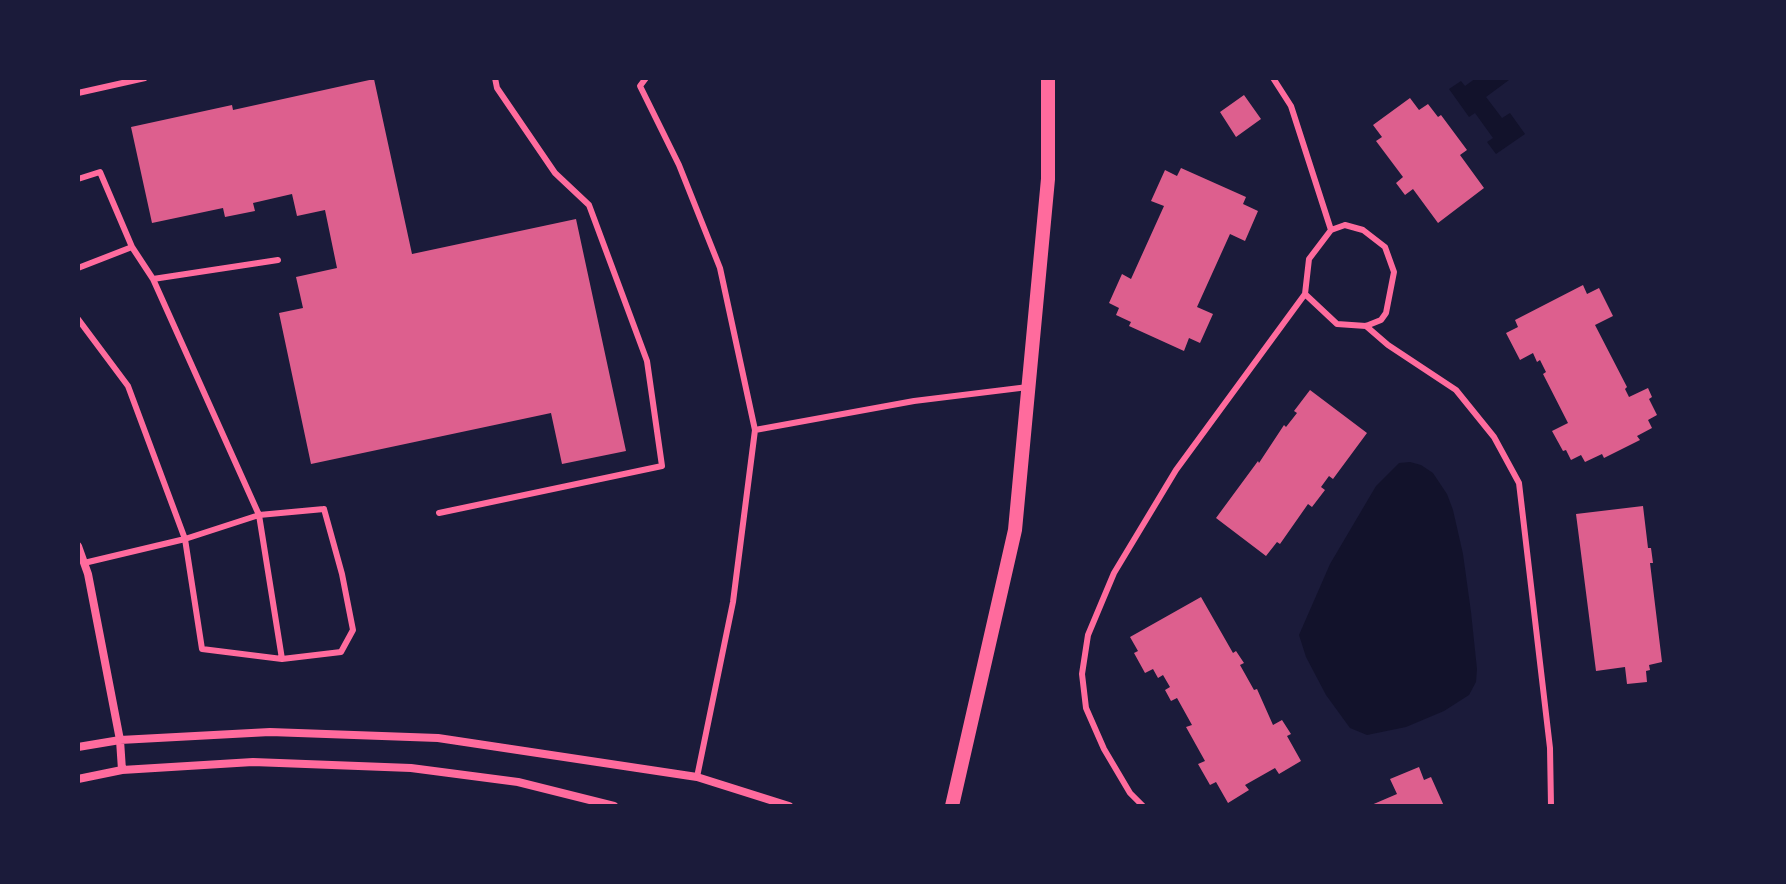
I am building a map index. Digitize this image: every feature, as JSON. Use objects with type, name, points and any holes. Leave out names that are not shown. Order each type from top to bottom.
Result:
[{"type":"street","points":[[952,806],[1015,530],[1048,179],[1048,78]]},
{"type":"street","points":[[78,546],[120,740],[122,770]]},
{"type":"street","points":[[78,747],[120,740],[270,732],[438,738],[697,777],[789,806]]},
{"type":"street","points":[[78,779],[122,770],[253,762],[411,768],[518,782],[614,806]]},
{"type":"lane","points":[[78,93],[145,78]]},
{"type":"lane","points":[[439,513],[662,466],[647,361],[589,205],[555,173],[497,88],[495,78]]},
{"type":"lane","points":[[646,78],[640,86],[679,165],[720,268],[755,430],[733,602],[697,777]]},
{"type":"lane","points":[[1273,78],[1291,106],[1331,230]]},
{"type":"lane","points":[[78,179],[100,172],[132,247],[153,279],[259,515],[282,659]]},
{"type":"lane","points":[[1143,806],[1130,793],[1104,749],[1086,708],[1082,674],[1088,635],[1114,573],[1176,470],[1305,294],[1309,259],[1331,230],[1345,225],[1363,230],[1385,247],[1394,272],[1386,313],[1381,320],[1366,326],[1337,324],[1305,294]]},
{"type":"lane","points":[[78,268],[132,247]]},
{"type":"lane","points":[[153,279],[278,260]]},
{"type":"lane","points":[[78,319],[128,386],[185,539],[202,649],[282,659],[341,652],[353,630],[324,509],[259,515],[185,539],[84,563]]},
{"type":"lane","points":[[1366,326],[1388,345],[1456,390],[1494,437],[1519,483],[1550,748],[1551,806]]},
{"type":"lane","points":[[755,430],[914,401],[1028,387]]},
{"type":"shaded area","points":[[1476,78],[1508,78],[1486,97],[1502,118],[1510,113],[1525,134],[1496,154],[1487,142],[1493,138],[1475,113],[1469,117],[1449,89],[1461,81],[1465,86]]},
{"type":"shaded area","points":[[1410,462],[1433,473],[1453,510],[1471,612],[1476,682],[1469,695],[1444,711],[1406,727],[1367,735],[1350,728],[1326,695],[1306,657],[1299,635],[1330,564],[1376,486],[1399,463]]},
{"type":"building","points":[[374,79],[412,254],[576,219],[626,451],[562,464],[551,413],[311,464],[279,313],[303,308],[296,277],[337,268],[325,210],[297,216],[292,194],[253,203],[255,211],[225,217],[223,208],[152,223],[131,127],[232,105],[233,110]]},
{"type":"building","points":[[1244,95],[1261,119],[1236,137],[1220,112]]},
{"type":"building","points":[[1410,98],[1419,110],[1428,104],[1438,117],[1441,115],[1467,150],[1460,155],[1484,188],[1438,223],[1413,189],[1405,195],[1396,183],[1403,177],[1376,141],[1382,137],[1373,125]]},
{"type":"building","points":[[1181,168],[1246,197],[1243,204],[1258,211],[1245,241],[1230,234],[1197,307],[1213,314],[1200,343],[1189,338],[1184,351],[1129,326],[1131,322],[1116,315],[1119,308],[1109,303],[1122,274],[1131,279],[1164,206],[1151,201],[1165,170],[1177,176]]},
{"type":"building","points":[[1583,285],[1587,294],[1599,288],[1613,316],[1595,325],[1627,387],[1629,397],[1648,388],[1652,397],[1649,399],[1657,415],[1648,420],[1652,428],[1637,436],[1640,440],[1604,458],[1602,454],[1585,462],[1581,455],[1571,460],[1552,431],[1568,423],[1543,374],[1546,372],[1540,360],[1537,362],[1533,353],[1520,360],[1506,333],[1518,327],[1515,320]]},
{"type":"building","points":[[1310,390],[1367,433],[1333,479],[1329,476],[1321,487],[1325,490],[1312,507],[1308,504],[1280,544],[1277,542],[1266,556],[1216,518],[1284,425],[1286,427],[1297,413],[1294,411]]},
{"type":"building","points":[[1643,506],[1653,563],[1650,563],[1662,662],[1649,665],[1647,682],[1627,684],[1625,667],[1596,671],[1576,514]]},
{"type":"building","points":[[1201,597],[1233,653],[1236,651],[1244,663],[1240,665],[1254,690],[1257,689],[1273,725],[1282,720],[1291,734],[1287,736],[1301,761],[1279,774],[1275,768],[1245,785],[1249,790],[1228,803],[1216,782],[1210,785],[1198,764],[1205,761],[1186,727],[1192,725],[1177,698],[1171,701],[1165,690],[1170,687],[1163,675],[1158,678],[1153,669],[1145,673],[1134,653],[1138,651],[1130,637]]},
{"type":"building","points":[[1419,767],[1424,780],[1431,777],[1444,806],[1369,806],[1397,794],[1390,779]]}]
